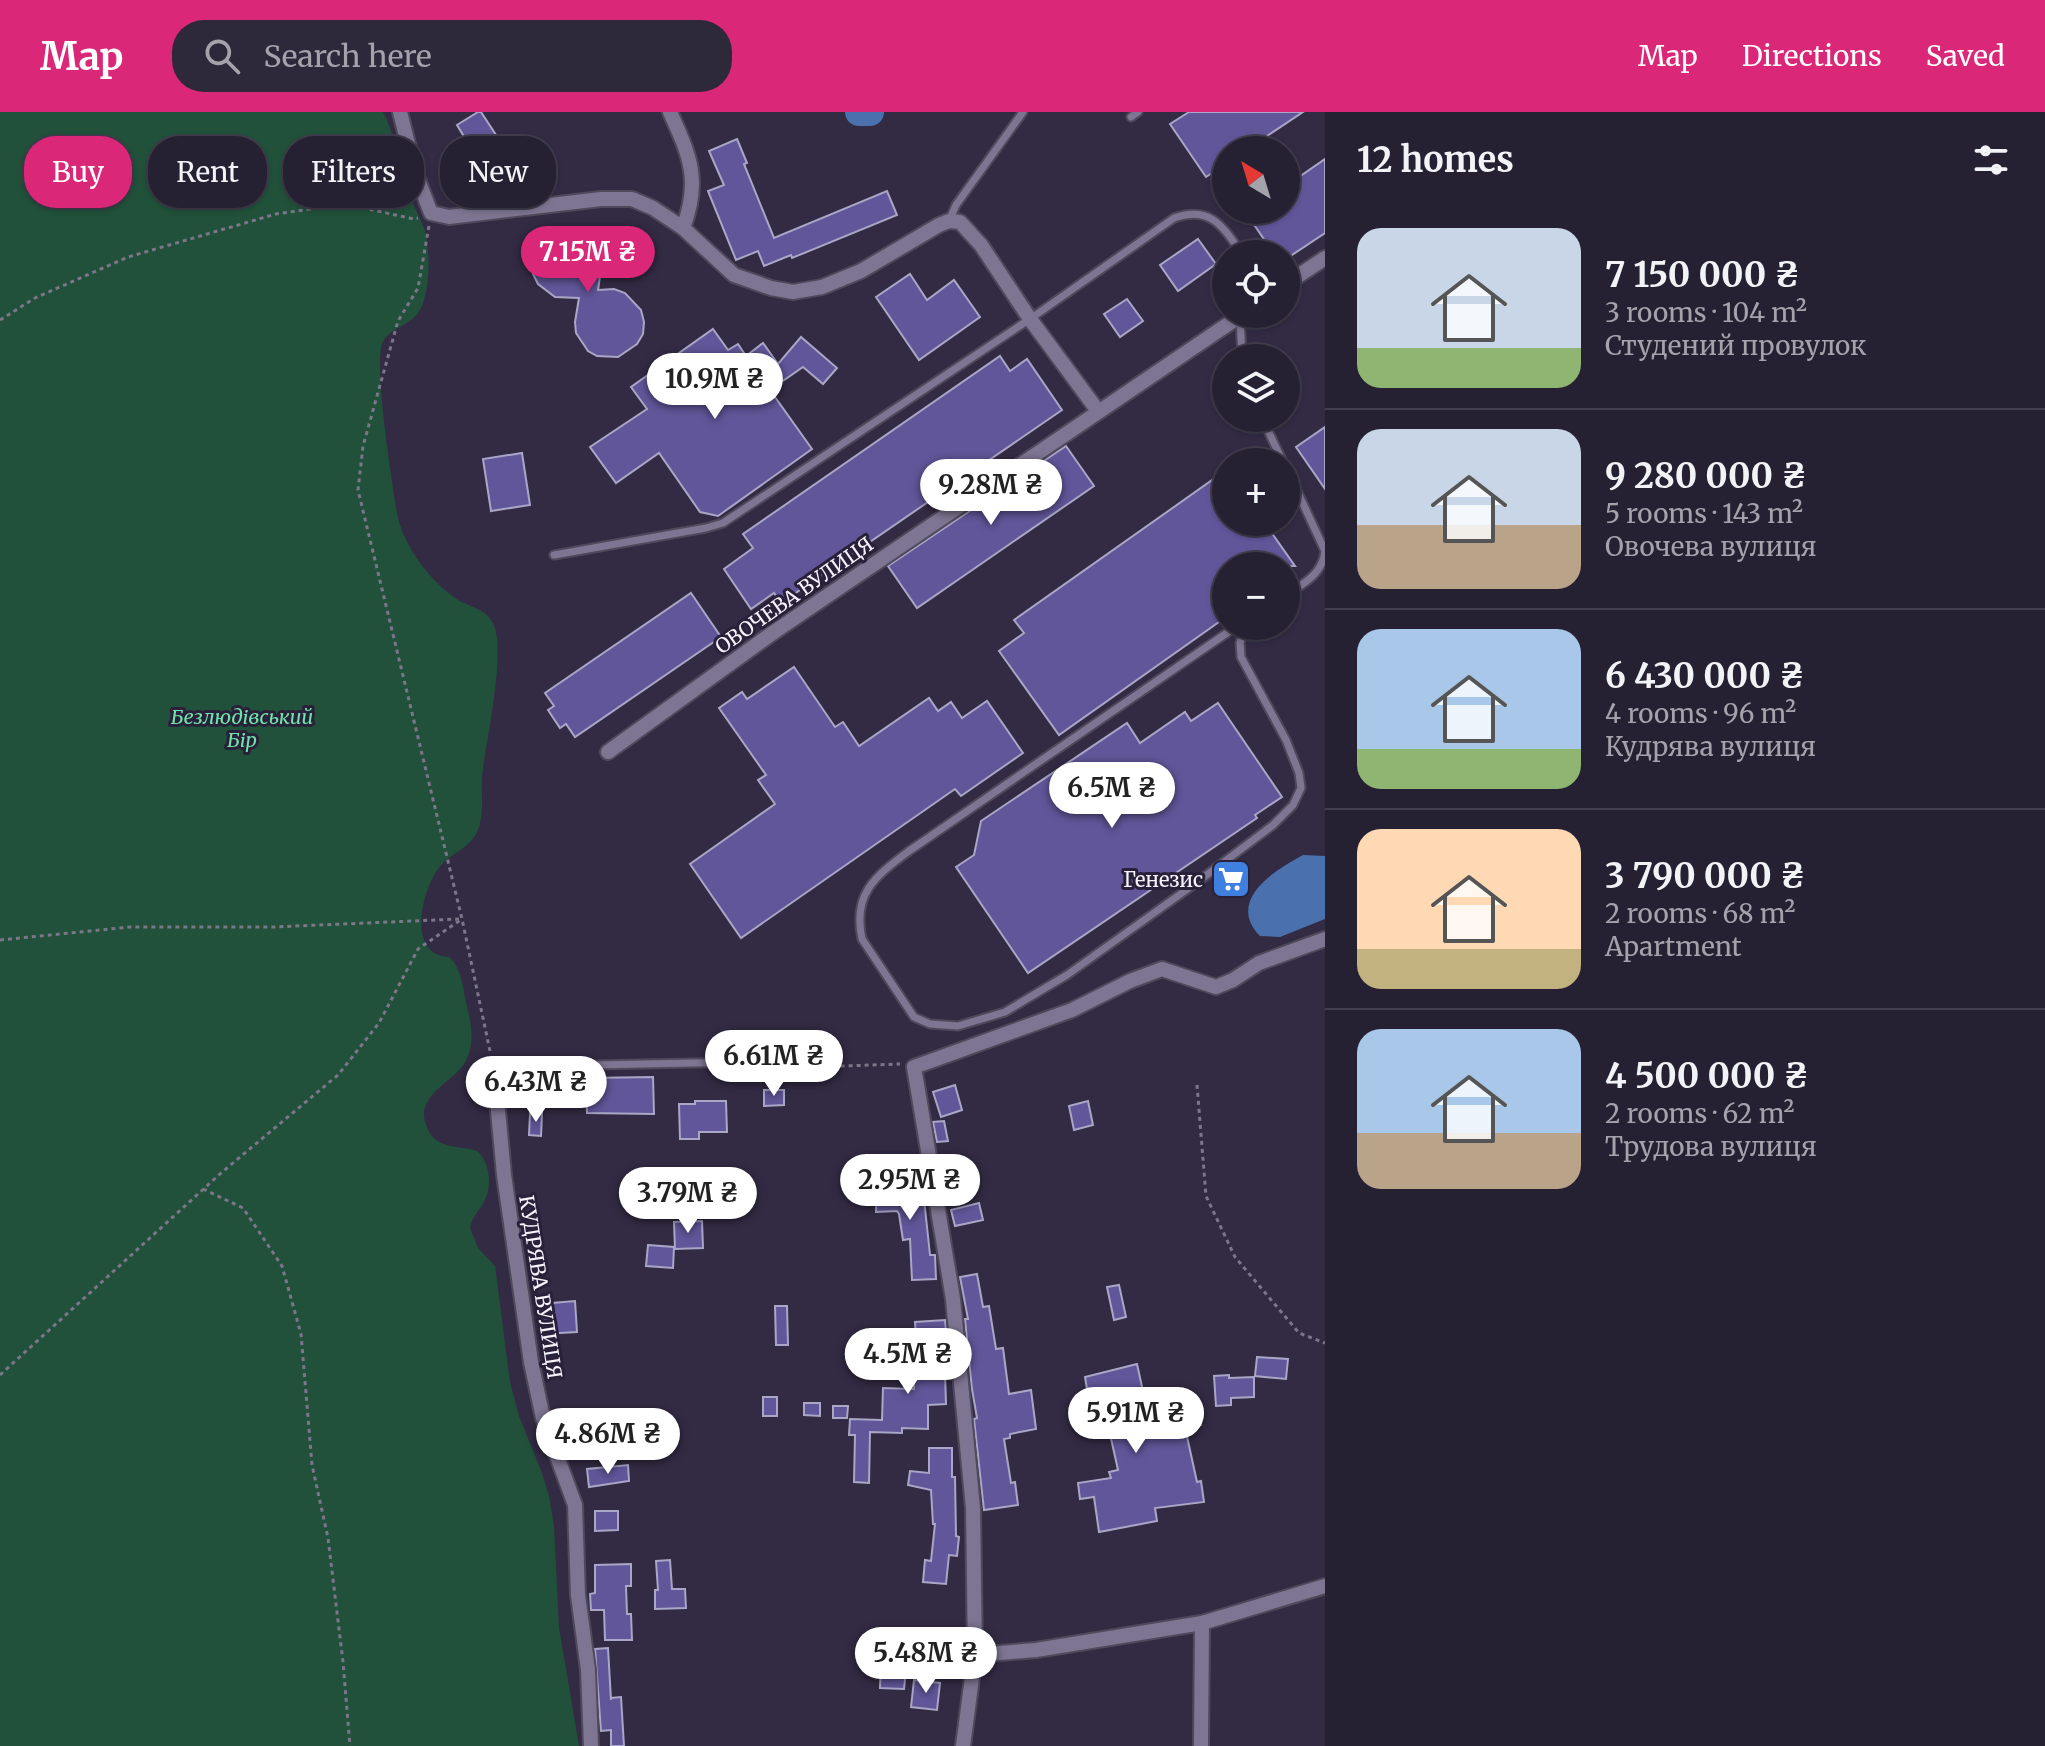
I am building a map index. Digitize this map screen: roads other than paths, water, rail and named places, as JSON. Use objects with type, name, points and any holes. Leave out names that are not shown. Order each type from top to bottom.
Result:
[{"type":"street","points":[[400,112],[415,172],[431,213],[449,217],[601,199],[632,199],[653,208],[683,228],[734,275],[771,288],[793,292],[822,287],[861,271],[949,221],[960,222],[968,228],[1098,411]]},
{"type":"street","points":[[670,112],[685,145],[694,178],[691,209],[683,228]]},
{"type":"street","points":[[1300,275],[1325,258]]},
{"type":"street","name":"ОВОЧЕВА ВУЛИЦЯ","points":[[608,752],[774,632],[1222,328]]},
{"type":"street","points":[[963,1746],[975,1655],[973,1508],[954,1314],[914,1067],[1072,1010],[1162,969],[1216,987],[1259,963],[1325,939]]},
{"type":"street","name":"КУДРЯВА ВУЛИЦЯ","points":[[494,1067],[504,1175],[531,1362],[543,1418],[575,1505],[578,1595],[588,1670],[591,1746]]},
{"type":"street","points":[[975,1655],[1036,1650],[1202,1623],[1325,1586]]},
{"type":"street","points":[[1201,1746],[1202,1623]]},
{"type":"lane","points":[[949,221],[956,205],[1023,112]]},
{"type":"lane","points":[[554,555],[723,523],[1030,319],[1174,218],[1194,214],[1215,220],[1231,240]]},
{"type":"lane","points":[[1300,497],[1325,551],[1324,564],[1300,584]]},
{"type":"lane","points":[[1217,640],[909,851],[876,877],[862,900],[859,926],[862,939],[914,1017],[930,1024],[958,1026],[1005,1012],[1067,975],[1183,892],[1273,825],[1293,805],[1301,788],[1299,773],[1286,740],[1241,657],[1241,640]]},
{"type":"lane","points":[[494,1067],[742,1062]]},
{"type":"water","points":[[1303,855],[1325,856],[1325,919],[1280,937],[1260,936],[1251,923],[1248,911],[1251,899],[1267,878]]},
{"type":"waterway","points":[[859,112],[870,112]]},
{"type":"place","name":"Генезис","points":[[1231,879]]},
{"type":"park label","name":"Безлюдівський Бір","points":[[242,728]]}]
